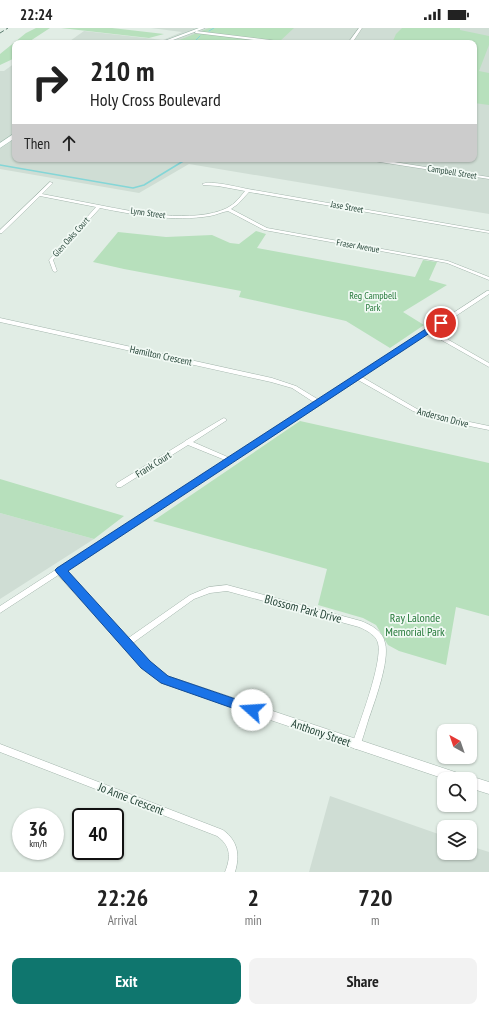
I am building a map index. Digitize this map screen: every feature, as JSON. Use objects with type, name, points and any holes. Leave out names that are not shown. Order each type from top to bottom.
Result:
[{"type":"main road","points":[[171,40],[196,32],[203,28]]},
{"type":"main road","points":[[0,146],[12,137]]},
{"type":"street","points":[[352,40],[361,28]]},
{"type":"street","points":[[196,32],[261,40]]},
{"type":"street","name":"Campbell Street","points":[[386,162],[489,178]]},
{"type":"street","points":[[0,232],[51,183]]},
{"type":"street","name":"Jase Street","points":[[204,184],[248,190],[489,232]]},
{"type":"street","name":"Lynn Street","points":[[40,195],[99,206],[181,218],[212,214],[228,209],[240,200],[248,190]]},
{"type":"street","name":"Glen Oaks Court","points":[[55,271],[51,260],[99,206]]},
{"type":"street","name":"Fraser Avenue","points":[[228,209],[266,229],[448,262],[489,279]]},
{"type":"street","points":[[0,610],[489,292]]},
{"type":"street","name":"Hamilton Crescent","points":[[0,320],[288,384],[318,402]]},
{"type":"street","points":[[429,331],[489,364]]},
{"type":"street","name":"Anderson Drive","points":[[358,377],[415,410],[435,417],[489,428]]},
{"type":"street","name":"Frank Court","points":[[118,485],[224,420]]},
{"type":"street","points":[[188,442],[230,460]]},
{"type":"street","name":"Anthony Street","points":[[60,570],[146,664],[165,680],[439,772]]},
{"type":"street","name":"Blossom Park Drive","points":[[127,643],[192,597],[209,590],[227,588],[361,624],[373,630],[382,644],[382,660],[356,745]]},
{"type":"street","name":"Jo Anne Crescent","points":[[0,748],[220,833],[226,838],[233,849],[234,862],[230,872]]},
{"type":"street","points":[[477,784],[489,788]]},
{"type":"shaded area","points":[[151,28],[489,28],[489,214],[189,164],[139,193],[0,169],[0,71],[4,71],[12,65],[12,162],[477,162],[477,40],[163,40],[182,32]]},
{"type":"shaded area","points":[[84,31],[163,40],[71,40]]},
{"type":"shaded area","points":[[0,513],[94,539],[0,599]]},
{"type":"shaded area","points":[[330,796],[437,834],[437,860],[477,860],[477,848],[489,852],[489,872],[309,872]]},
{"type":"green space","points":[[36,28],[50,28],[32,40],[17,40],[26,33]]},
{"type":"green space","points":[[61,28],[112,28],[164,34],[149,38]]},
{"type":"green space","points":[[209,28],[294,28],[281,40],[179,40]]},
{"type":"green space","points":[[402,28],[460,28],[460,30],[489,36],[489,45],[479,71],[489,73],[489,105],[477,103],[477,40],[393,40],[396,34]]},
{"type":"green space","points":[[12,44],[12,59],[0,65],[0,54]]},
{"type":"green space","name":"Reg Campbell Park","points":[[256,231],[266,234],[257,248],[415,277],[423,260],[437,262],[429,280],[447,285],[403,312],[424,325],[390,348],[346,321],[239,297],[241,291],[93,262],[118,232],[166,237],[212,235],[230,243],[239,244]]},
{"type":"green space","name":"Ray Lalonde Memorial Park","points":[[300,421],[489,463],[489,616],[456,607],[446,665],[399,651],[388,645],[376,625],[363,618],[318,605],[327,569],[153,521]]},
{"type":"green space","points":[[0,479],[124,516],[94,539],[0,513]]},
{"type":"waterway","points":[[209,31],[214,28]]},
{"type":"waterway","points":[[196,40],[200,36]]},
{"type":"waterway","points":[[0,165],[133,188],[144,185],[182,162]]},
{"type":"railway","points":[[0,33],[8,28]]},
{"type":"route","points":[[252,710],[165,680],[146,664],[60,570],[441,323]]}]
